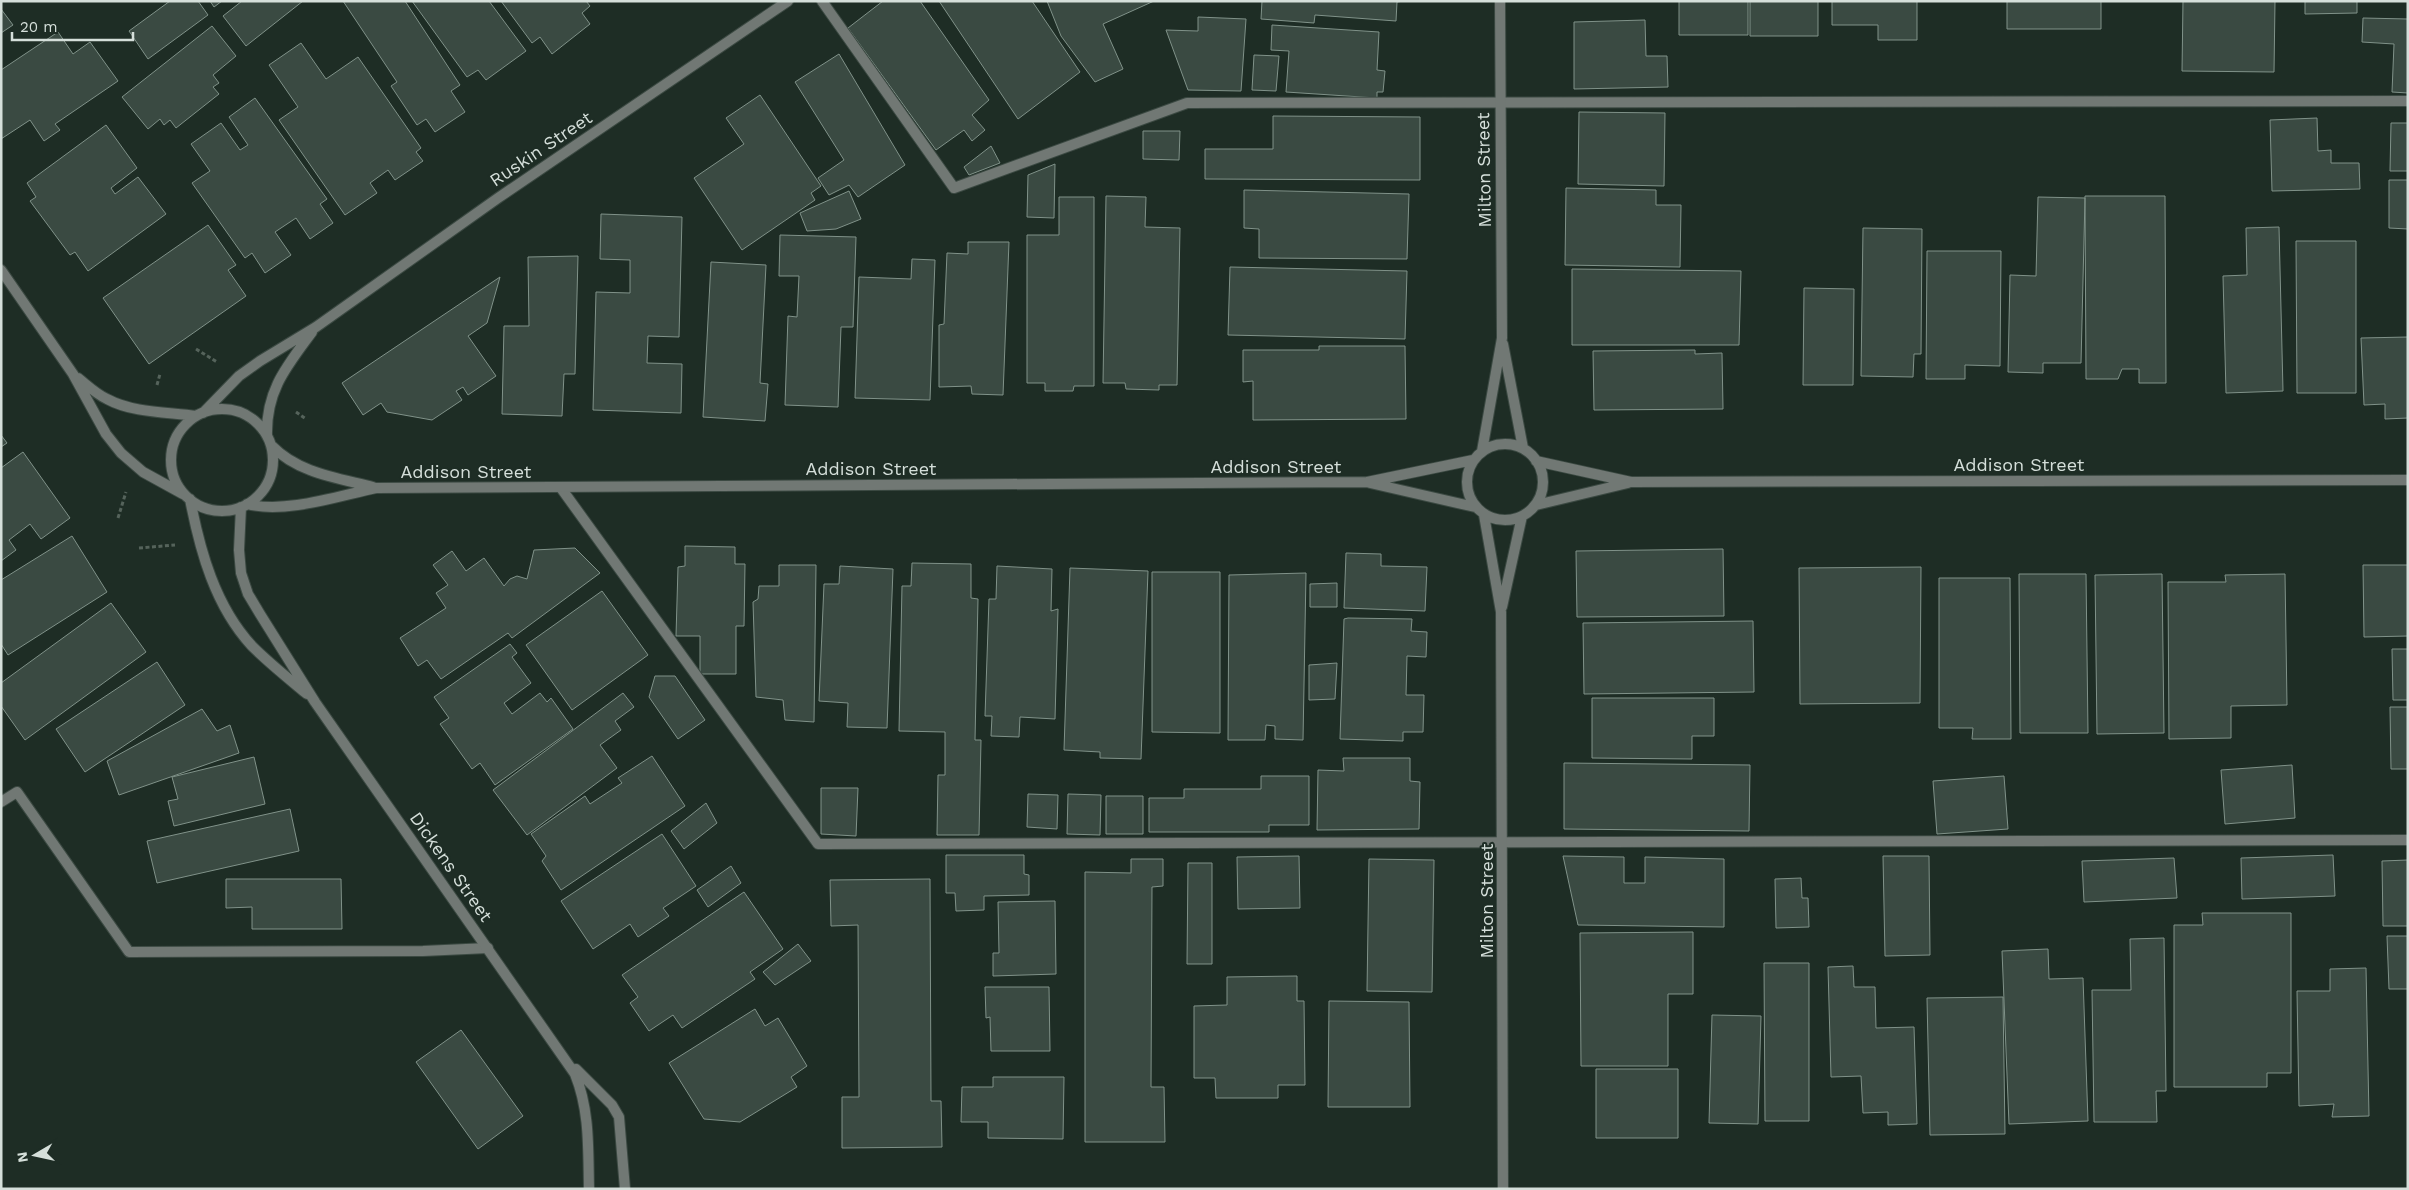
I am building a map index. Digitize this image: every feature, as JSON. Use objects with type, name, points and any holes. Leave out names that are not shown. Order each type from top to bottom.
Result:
[{"type":"street","name":"Ruskin Street","points":[[199,414],[250,368],[316,327],[498,198],[788,1]]},
{"type":"street","points":[[822,1],[954,188],[1187,103],[2408,101]]},
{"type":"street","name":"Milton Street","points":[[1500,1],[1499,102],[1502,338],[1523,448]]},
{"type":"street","points":[[1,270],[73,374],[106,434],[121,453],[143,472],[206,508],[215,510],[233,510],[244,505],[262,491],[271,474],[273,464],[269,441],[256,421],[240,412],[221,408],[199,414],[138,409],[114,403],[97,394],[73,374]]},
{"type":"street","name":"Ruskin Street","points":[[269,441],[268,412],[274,389],[283,372],[316,327]]},
{"type":"street","name":"Milton Street","points":[[1482,451],[1502,338]]},
{"type":"street","points":[[188,497],[180,487],[172,468],[173,448],[181,430],[199,414]]},
{"type":"street","name":"Addison Street","points":[[269,441],[280,455],[292,463],[376,488]]},
{"type":"street","points":[[1502,444],[1523,448],[1536,461],[1541,472],[1543,483],[1536,505],[1522,516],[1510,520],[1496,520],[1484,515],[1475,507],[1469,496],[1467,484],[1468,471],[1473,460],[1482,451],[1502,444]]},
{"type":"street","name":"Addison Street","points":[[244,505],[266,507],[294,505],[376,488],[1367,482],[1473,460]]},
{"type":"street","name":"Addison Street","points":[[1536,461],[1631,482],[2408,480]]},
{"type":"street","name":"Addison Street","points":[[1367,482],[1475,507]]},
{"type":"street","name":"Addison Street","points":[[1536,505],[1631,482]]},
{"type":"street","points":[[560,488],[818,844],[1503,844],[2408,840]]},
{"type":"street","name":"Dickens Street","points":[[188,497],[206,566],[226,610],[253,647],[315,702]]},
{"type":"street","name":"Dickens Street","points":[[244,505],[239,550],[241,573],[245,587],[315,702],[561,1051],[575,1074],[585,1102],[589,1136],[589,1189]]},
{"type":"street","name":"Milton Street","points":[[1484,515],[1501,612],[1503,1189]]},
{"type":"street","name":"Milton Street","points":[[1501,612],[1522,516]]},
{"type":"street","points":[[1,802],[16,792],[129,952],[423,951],[488,948]]},
{"type":"street","name":"Dickens Street","points":[[561,1051],[584,1078],[612,1104],[619,1117],[625,1189]]},
{"type":"building","points":[[170,1],[198,1],[208,15],[148,59],[129,31]]},
{"type":"building","points":[[210,1],[222,1],[214,7]]},
{"type":"building","points":[[242,1],[303,1],[246,46],[223,16]]},
{"type":"building","points":[[343,1],[405,1],[460,85],[451,91],[465,112],[435,132],[426,119],[417,125],[391,86],[397,82]]},
{"type":"building","points":[[412,1],[489,1],[526,51],[486,80],[478,70],[467,77]]},
{"type":"building","points":[[501,1],[586,1],[590,6],[582,13],[590,24],[552,54],[540,37],[532,43]]},
{"type":"building","points":[[883,1],[920,1],[989,100],[972,115],[985,130],[972,141],[964,130],[936,150],[848,28]]},
{"type":"building","points":[[939,1],[1032,1],[1080,72],[1018,119]]},
{"type":"building","points":[[1047,1],[1154,1],[1103,24],[1123,69],[1095,82],[1061,36]]},
{"type":"building","points":[[1262,1],[1404,1],[1397,2],[1396,21],[1315,15],[1314,23],[1261,19]]},
{"type":"building","points":[[1679,1],[1748,1],[1748,35],[1679,35]]},
{"type":"building","points":[[1750,1],[1818,1],[1818,36],[1750,36]]},
{"type":"building","points":[[1832,1],[1917,1],[1917,40],[1878,40],[1878,25],[1832,25]]},
{"type":"building","points":[[2007,1],[2101,1],[2101,29],[2007,29]]},
{"type":"building","points":[[2183,1],[2275,1],[2274,72],[2182,71]]},
{"type":"building","points":[[2305,1],[2357,1],[2357,13],[2305,14]]},
{"type":"building","points":[[1,9],[13,25],[1,33]]},
{"type":"building","points":[[1198,17],[1246,19],[1241,91],[1188,90],[1166,30],[1198,31]]},
{"type":"building","points":[[2363,18],[2408,19],[2408,93],[2392,92],[2394,44],[2362,42]]},
{"type":"building","points":[[1645,20],[1646,56],[1667,56],[1668,87],[1574,89],[1574,22]]},
{"type":"building","points":[[1272,25],[1379,32],[1377,70],[1385,71],[1383,92],[1377,92],[1377,98],[1286,92],[1289,51],[1271,50]]},
{"type":"building","points":[[212,26],[236,56],[213,75],[219,83],[213,87],[219,94],[176,128],[170,120],[164,125],[160,119],[148,129],[122,97]]},
{"type":"building","points":[[58,32],[73,54],[90,42],[118,81],[55,124],[60,130],[44,141],[30,120],[1,139],[1,70]]},
{"type":"building","points":[[301,43],[326,79],[358,57],[421,148],[416,152],[423,161],[395,180],[388,170],[370,183],[377,193],[345,215],[279,120],[298,107],[269,65]]},
{"type":"building","points":[[839,54],[905,165],[858,197],[849,185],[829,195],[818,178],[844,160],[795,82]]},
{"type":"building","points":[[1254,55],[1279,56],[1276,91],[1252,90]]},
{"type":"building","points":[[760,95],[821,186],[811,193],[815,200],[742,250],[694,178],[744,144],[726,118]]},
{"type":"building","points":[[255,98],[327,199],[320,204],[333,223],[310,239],[296,218],[275,232],[291,255],[265,273],[252,253],[245,258],[192,183],[210,171],[191,144],[221,123],[240,150],[248,145],[229,117]]},
{"type":"building","points":[[1579,112],[1665,113],[1664,186],[1578,184]]},
{"type":"building","points":[[1273,116],[1420,117],[1420,180],[1205,179],[1205,149],[1273,149]]},
{"type":"building","points":[[2317,118],[2318,151],[2331,150],[2331,163],[2359,163],[2360,189],[2272,191],[2270,120]]},
{"type":"building","points":[[2391,123],[2408,123],[2408,171],[2390,171]]},
{"type":"building","points":[[106,125],[137,168],[111,188],[115,194],[138,177],[166,214],[88,271],[75,252],[70,255],[30,201],[36,197],[27,183]]},
{"type":"building","points":[[1143,131],[1180,131],[1179,160],[1143,159]]},
{"type":"building","points":[[991,146],[1000,163],[969,175],[964,167]]},
{"type":"building","points":[[1055,164],[1054,218],[1027,217],[1028,175]]},
{"type":"building","points":[[2389,180],[2408,180],[2408,229],[2389,228]]},
{"type":"building","points":[[1566,188],[1656,190],[1656,205],[1681,205],[1680,267],[1565,265]]},
{"type":"building","points":[[1244,190],[1409,194],[1407,259],[1259,258],[1259,229],[1244,228]]},
{"type":"building","points":[[849,191],[861,219],[836,229],[807,231],[800,213]]},
{"type":"building","points":[[1106,196],[1146,197],[1145,227],[1180,228],[1177,385],[1159,385],[1159,390],[1126,389],[1125,383],[1103,383]]},
{"type":"building","points":[[2085,196],[2165,196],[2166,383],[2139,383],[2139,369],[2122,369],[2118,379],[2086,379]]},
{"type":"building","points":[[1059,197],[1094,197],[1094,386],[1074,386],[1073,391],[1045,391],[1045,383],[1027,383],[1027,235],[1059,235]]},
{"type":"building","points":[[2038,197],[2085,198],[2081,363],[2043,363],[2043,373],[2008,372],[2010,275],[2036,276]]},
{"type":"building","points":[[601,214],[682,217],[679,337],[648,336],[647,363],[682,364],[681,413],[593,410],[596,292],[630,293],[630,260],[600,259]]},
{"type":"building","points":[[208,225],[236,265],[228,270],[246,296],[149,364],[103,298]]},
{"type":"building","points":[[2279,227],[2283,391],[2226,393],[2223,276],[2247,275],[2246,228]]},
{"type":"building","points":[[1863,228],[1922,229],[1921,354],[1914,354],[1913,377],[1861,376]]},
{"type":"building","points":[[780,235],[856,237],[853,327],[841,327],[838,407],[785,405],[788,316],[797,317],[799,276],[779,276]]},
{"type":"building","points":[[2296,241],[2356,241],[2356,393],[2297,393]]},
{"type":"building","points":[[968,242],[1009,242],[1003,395],[972,394],[971,386],[939,387],[939,325],[944,324],[947,253],[968,254]]},
{"type":"building","points":[[1927,251],[2001,251],[2000,366],[1965,365],[1965,379],[1926,379]]},
{"type":"building","points":[[578,256],[575,374],[564,374],[562,416],[502,414],[504,326],[529,326],[528,257]]},
{"type":"building","points":[[912,259],[935,260],[930,400],[855,398],[859,277],[911,279]]},
{"type":"building","points":[[711,262],[766,265],[760,383],[768,384],[765,421],[703,417]]},
{"type":"building","points":[[1230,267],[1407,271],[1405,339],[1228,335]]},
{"type":"building","points":[[1572,269],[1741,271],[1739,345],[1572,345]]},
{"type":"building","points":[[500,277],[487,323],[468,336],[496,376],[468,395],[463,387],[456,391],[462,400],[432,420],[387,412],[381,403],[363,415],[342,383]]},
{"type":"building","points":[[1804,288],[1854,289],[1853,385],[1803,385]]},
{"type":"building","points":[[2408,337],[2408,418],[2385,419],[2385,404],[2364,405],[2361,338]]},
{"type":"building","points":[[1319,346],[1405,346],[1406,419],[1253,420],[1253,381],[1243,382],[1243,350],[1319,350]]},
{"type":"building","points":[[1695,350],[1695,354],[1722,353],[1723,409],[1594,410],[1593,351]]},
{"type":"building","points":[[1,435],[7,443],[1,447]]},
{"type":"building","points":[[23,452],[70,518],[41,539],[30,524],[9,540],[16,550],[1,561],[1,468]]},
{"type":"building","points":[[72,536],[107,592],[8,655],[1,644],[1,580]]},
{"type":"building","points":[[685,546],[735,547],[735,564],[745,564],[744,626],[736,626],[736,674],[700,674],[700,636],[676,636],[678,567],[685,566]]},
{"type":"building","points":[[575,548],[600,573],[512,638],[508,633],[441,679],[427,660],[418,666],[400,638],[446,608],[436,593],[448,585],[433,565],[452,551],[466,571],[484,558],[504,586],[510,579],[517,576],[527,579],[534,550]]},
{"type":"building","points":[[1723,549],[1724,616],[1577,617],[1576,551]]},
{"type":"building","points":[[1346,553],[1381,554],[1381,566],[1427,567],[1425,611],[1344,608]]},
{"type":"building","points":[[912,563],[971,564],[971,598],[978,599],[975,740],[981,740],[979,835],[937,835],[938,775],[945,775],[945,732],[899,731],[902,586],[911,586]]},
{"type":"building","points":[[779,565],[816,565],[814,722],[785,720],[783,700],[756,697],[753,602],[758,599],[759,586],[779,586]]},
{"type":"building","points":[[2363,565],[2408,565],[2408,636],[2364,637]]},
{"type":"building","points":[[840,566],[893,569],[887,728],[847,727],[848,703],[819,701],[824,584],[839,584]]},
{"type":"building","points":[[997,566],[1052,569],[1051,611],[1058,609],[1055,719],[1020,717],[1019,737],[991,736],[992,716],[985,716],[989,599],[996,599]]},
{"type":"building","points":[[1921,567],[1920,703],[1800,704],[1799,568]]},
{"type":"building","points":[[1070,568],[1148,571],[1141,759],[1100,758],[1100,752],[1064,750]]},
{"type":"building","points":[[1152,572],[1220,572],[1220,733],[1152,732]]},
{"type":"building","points":[[1306,573],[1303,740],[1275,739],[1275,726],[1266,725],[1265,740],[1228,740],[1229,575]]},
{"type":"building","points":[[2019,574],[2086,574],[2088,733],[2020,733]]},
{"type":"building","points":[[2162,574],[2164,733],[2097,734],[2095,575]]},
{"type":"building","points":[[2285,574],[2287,705],[2231,706],[2231,738],[2169,739],[2168,582],[2226,582],[2225,575]]},
{"type":"building","points":[[1939,578],[2010,578],[2011,739],[1972,739],[1973,728],[1939,728]]},
{"type":"building","points":[[1337,583],[1337,607],[1310,607],[1310,584]]},
{"type":"building","points":[[602,591],[648,655],[572,710],[526,645]]},
{"type":"building","points":[[111,603],[146,652],[25,740],[1,706],[1,683]]},
{"type":"building","points":[[1344,619],[1412,619],[1411,631],[1427,632],[1426,657],[1407,656],[1406,695],[1424,695],[1423,732],[1403,732],[1403,741],[1340,739]]},
{"type":"building","points":[[1753,621],[1754,692],[1584,694],[1583,623]]},
{"type":"building","points":[[510,644],[517,653],[512,657],[531,683],[504,703],[512,714],[540,693],[547,702],[551,698],[573,729],[495,785],[480,763],[472,769],[440,724],[449,718],[434,697]]},
{"type":"building","points":[[2392,649],[2408,649],[2408,700],[2393,700]]},
{"type":"building","points":[[157,662],[185,705],[85,772],[56,729]]},
{"type":"building","points":[[1337,663],[1335,699],[1309,700],[1309,665]]},
{"type":"building","points":[[655,676],[675,676],[705,720],[678,739],[649,697]]},
{"type":"building","points":[[623,693],[634,707],[615,721],[621,730],[600,745],[617,768],[527,835],[493,790]]},
{"type":"building","points":[[1592,698],[1714,698],[1714,736],[1692,736],[1692,759],[1592,758]]},
{"type":"building","points":[[2390,707],[2408,707],[2408,769],[2391,769]]},
{"type":"building","points":[[202,709],[217,731],[230,725],[239,753],[119,795],[107,761]]},
{"type":"building","points":[[652,756],[685,806],[561,890],[542,861],[546,856],[531,834],[585,796],[590,804],[622,783],[618,778]]},
{"type":"building","points":[[254,757],[265,804],[174,826],[168,801],[178,799],[172,777]]},
{"type":"building","points":[[1343,758],[1410,758],[1410,781],[1420,782],[1419,829],[1317,830],[1318,770],[1344,771]]},
{"type":"building","points":[[1564,763],[1750,765],[1749,831],[1564,829]]},
{"type":"building","points":[[2292,765],[2295,818],[2225,824],[2221,770]]},
{"type":"building","points":[[1261,776],[1309,776],[1309,825],[1269,825],[1269,832],[1149,832],[1149,798],[1184,798],[1184,789],[1261,789]]},
{"type":"building","points":[[2004,776],[2008,829],[1937,834],[1933,781]]},
{"type":"building","points":[[821,788],[858,788],[856,836],[821,834]]},
{"type":"building","points":[[1028,794],[1058,795],[1057,829],[1027,827]]},
{"type":"building","points":[[1068,794],[1101,795],[1100,835],[1067,834]]},
{"type":"building","points":[[1106,796],[1143,796],[1143,834],[1106,834]]},
{"type":"building","points":[[706,803],[717,823],[684,849],[671,831]]},
{"type":"building","points":[[290,809],[299,851],[157,883],[147,841]]},
{"type":"building","points":[[662,834],[696,886],[663,908],[669,916],[638,937],[630,924],[593,949],[561,901]]},
{"type":"building","points":[[946,855],[1024,855],[1024,874],[1029,875],[1029,895],[984,896],[984,910],[956,911],[955,893],[946,893]]},
{"type":"building","points":[[2333,855],[2335,896],[2242,899],[2241,858]]},
{"type":"building","points":[[1299,856],[1300,908],[1238,909],[1237,857]]},
{"type":"building","points":[[1563,856],[1624,857],[1624,883],[1645,883],[1645,857],[1724,859],[1724,927],[1578,925]]},
{"type":"building","points":[[1883,856],[1929,856],[1930,955],[1885,956]]},
{"type":"building","points":[[2174,858],[2177,898],[2084,902],[2082,861]]},
{"type":"building","points":[[1131,859],[1163,859],[1163,886],[1152,887],[1151,1087],[1164,1087],[1165,1142],[1085,1142],[1085,872],[1131,873]]},
{"type":"building","points":[[1369,859],[1434,860],[1432,992],[1367,991]]},
{"type":"building","points":[[2408,860],[2408,926],[2383,926],[2382,861]]},
{"type":"building","points":[[1188,863],[1212,863],[1212,964],[1187,964]]},
{"type":"building","points":[[731,866],[741,883],[708,907],[697,890]]},
{"type":"building","points":[[1801,878],[1802,898],[1808,898],[1809,927],[1776,928],[1775,879]]},
{"type":"building","points":[[226,879],[341,879],[342,929],[252,929],[252,907],[226,908]]},
{"type":"building","points":[[930,879],[931,1101],[941,1101],[942,1147],[842,1148],[842,1097],[859,1097],[858,925],[831,926],[830,880]]},
{"type":"building","points":[[744,892],[783,949],[750,972],[755,979],[682,1028],[673,1015],[649,1031],[630,1003],[638,997],[622,975]]},
{"type":"building","points":[[1055,901],[1056,974],[993,976],[993,953],[999,953],[998,902]]},
{"type":"building","points":[[2202,913],[2291,913],[2291,1073],[2267,1073],[2267,1087],[2174,1087],[2174,925],[2203,925]]},
{"type":"building","points":[[1693,932],[1693,994],[1668,994],[1668,1066],[1581,1066],[1580,933]]},
{"type":"building","points":[[2387,936],[2408,936],[2408,989],[2389,989]]},
{"type":"building","points":[[2164,938],[2166,1091],[2156,1091],[2157,1122],[2094,1122],[2092,990],[2131,990],[2130,939]]},
{"type":"building","points":[[798,944],[811,961],[775,985],[763,972]]},
{"type":"building","points":[[2048,949],[2049,979],[2083,978],[2088,1121],[2009,1124],[2002,951]]},
{"type":"building","points":[[1764,963],[1809,963],[1809,1121],[1765,1121]]},
{"type":"building","points":[[1853,966],[1854,987],[1875,987],[1876,1028],[1914,1027],[1917,1124],[1888,1125],[1888,1112],[1863,1113],[1861,1076],[1831,1077],[1828,967]]},
{"type":"building","points":[[2366,968],[2369,1116],[2332,1117],[2334,1104],[2299,1106],[2297,991],[2330,991],[2330,969]]},
{"type":"building","points":[[1297,976],[1297,1001],[1304,1001],[1305,1085],[1278,1085],[1278,1098],[1216,1098],[1215,1078],[1194,1078],[1194,1006],[1227,1005],[1227,977]]},
{"type":"building","points":[[985,987],[1049,987],[1050,1051],[991,1051],[990,1017],[986,1018]]},
{"type":"building","points":[[2003,997],[2005,1134],[1930,1135],[1927,998]]},
{"type":"building","points":[[1329,1001],[1409,1002],[1410,1107],[1328,1107]]},
{"type":"building","points":[[755,1009],[765,1026],[778,1018],[807,1066],[791,1077],[797,1087],[740,1122],[704,1119],[669,1063]]},
{"type":"building","points":[[1712,1015],[1761,1016],[1758,1124],[1709,1123]]},
{"type":"building","points":[[461,1030],[523,1116],[478,1149],[416,1062]]},
{"type":"building","points":[[1596,1069],[1678,1069],[1678,1138],[1596,1138]]},
{"type":"building","points":[[993,1077],[1064,1077],[1063,1139],[988,1138],[988,1122],[961,1122],[962,1087],[993,1087]]}]
